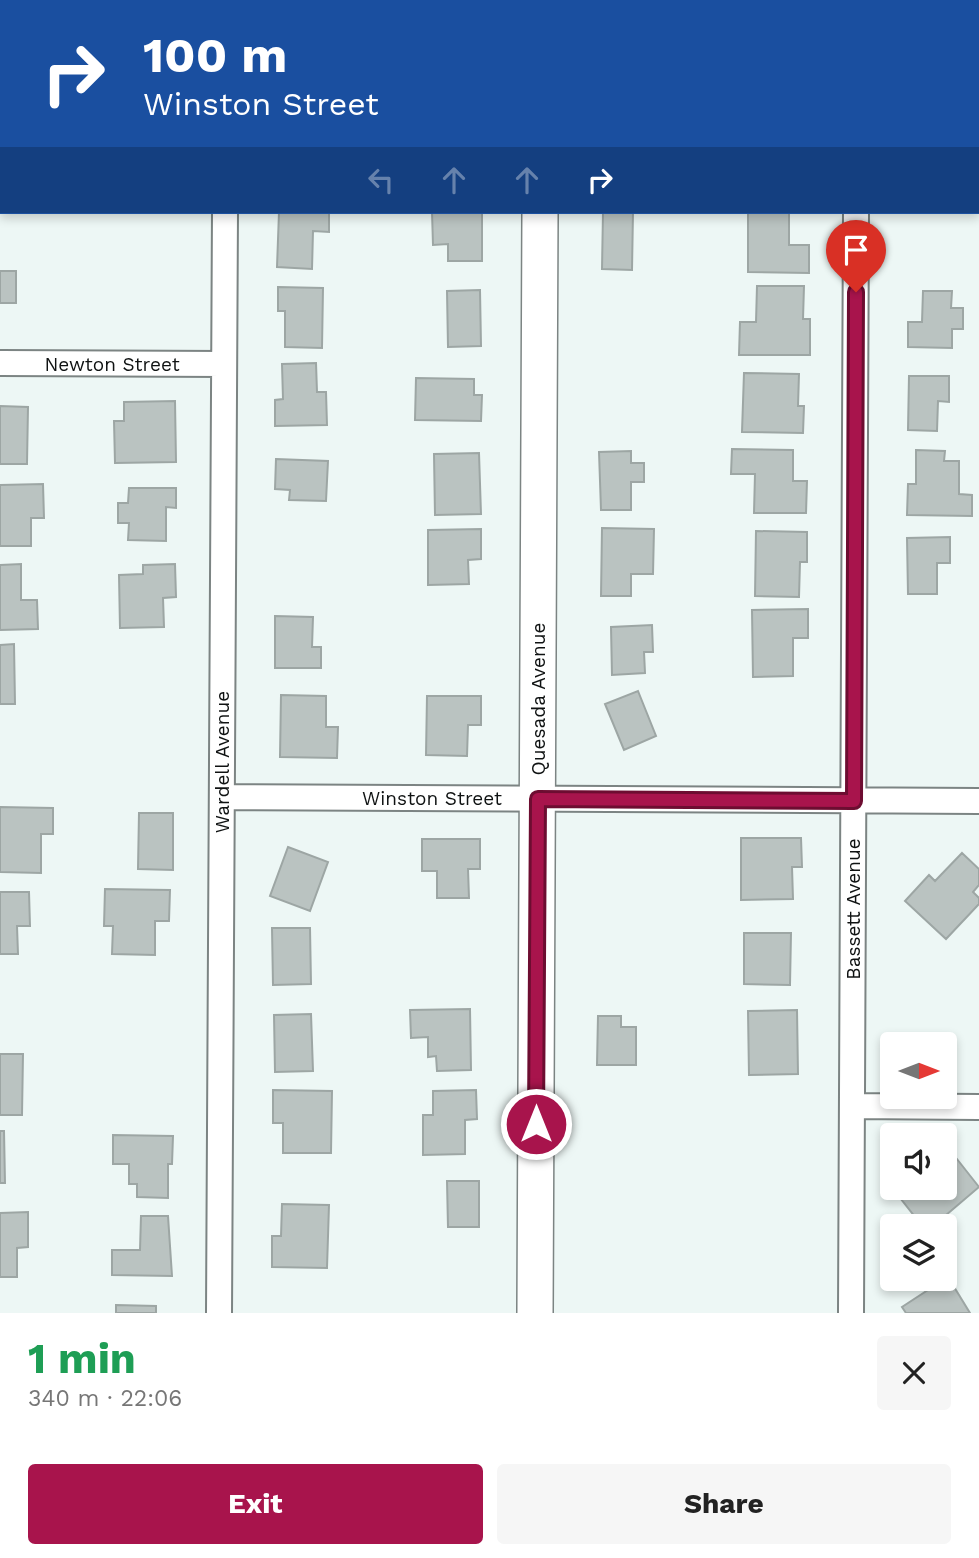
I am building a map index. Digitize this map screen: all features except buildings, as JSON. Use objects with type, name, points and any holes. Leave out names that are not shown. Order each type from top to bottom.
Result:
[{"type":"street","name":"Wardell Avenue","points":[[219,1313],[225,214]]},
{"type":"street","name":"Quesada Avenue","points":[[535,1313],[540,214]]},
{"type":"street","name":"Bassett Avenue","points":[[851,1313],[856,214]]},
{"type":"street","name":"Newton Street","points":[[0,363],[224,365]]},
{"type":"street","name":"Winston Street","points":[[222,797],[979,801]]},
{"type":"street","points":[[852,1106],[979,1107]]},
{"type":"route","points":[[536,1124],[538,799],[854,801],[856,292]]}]
